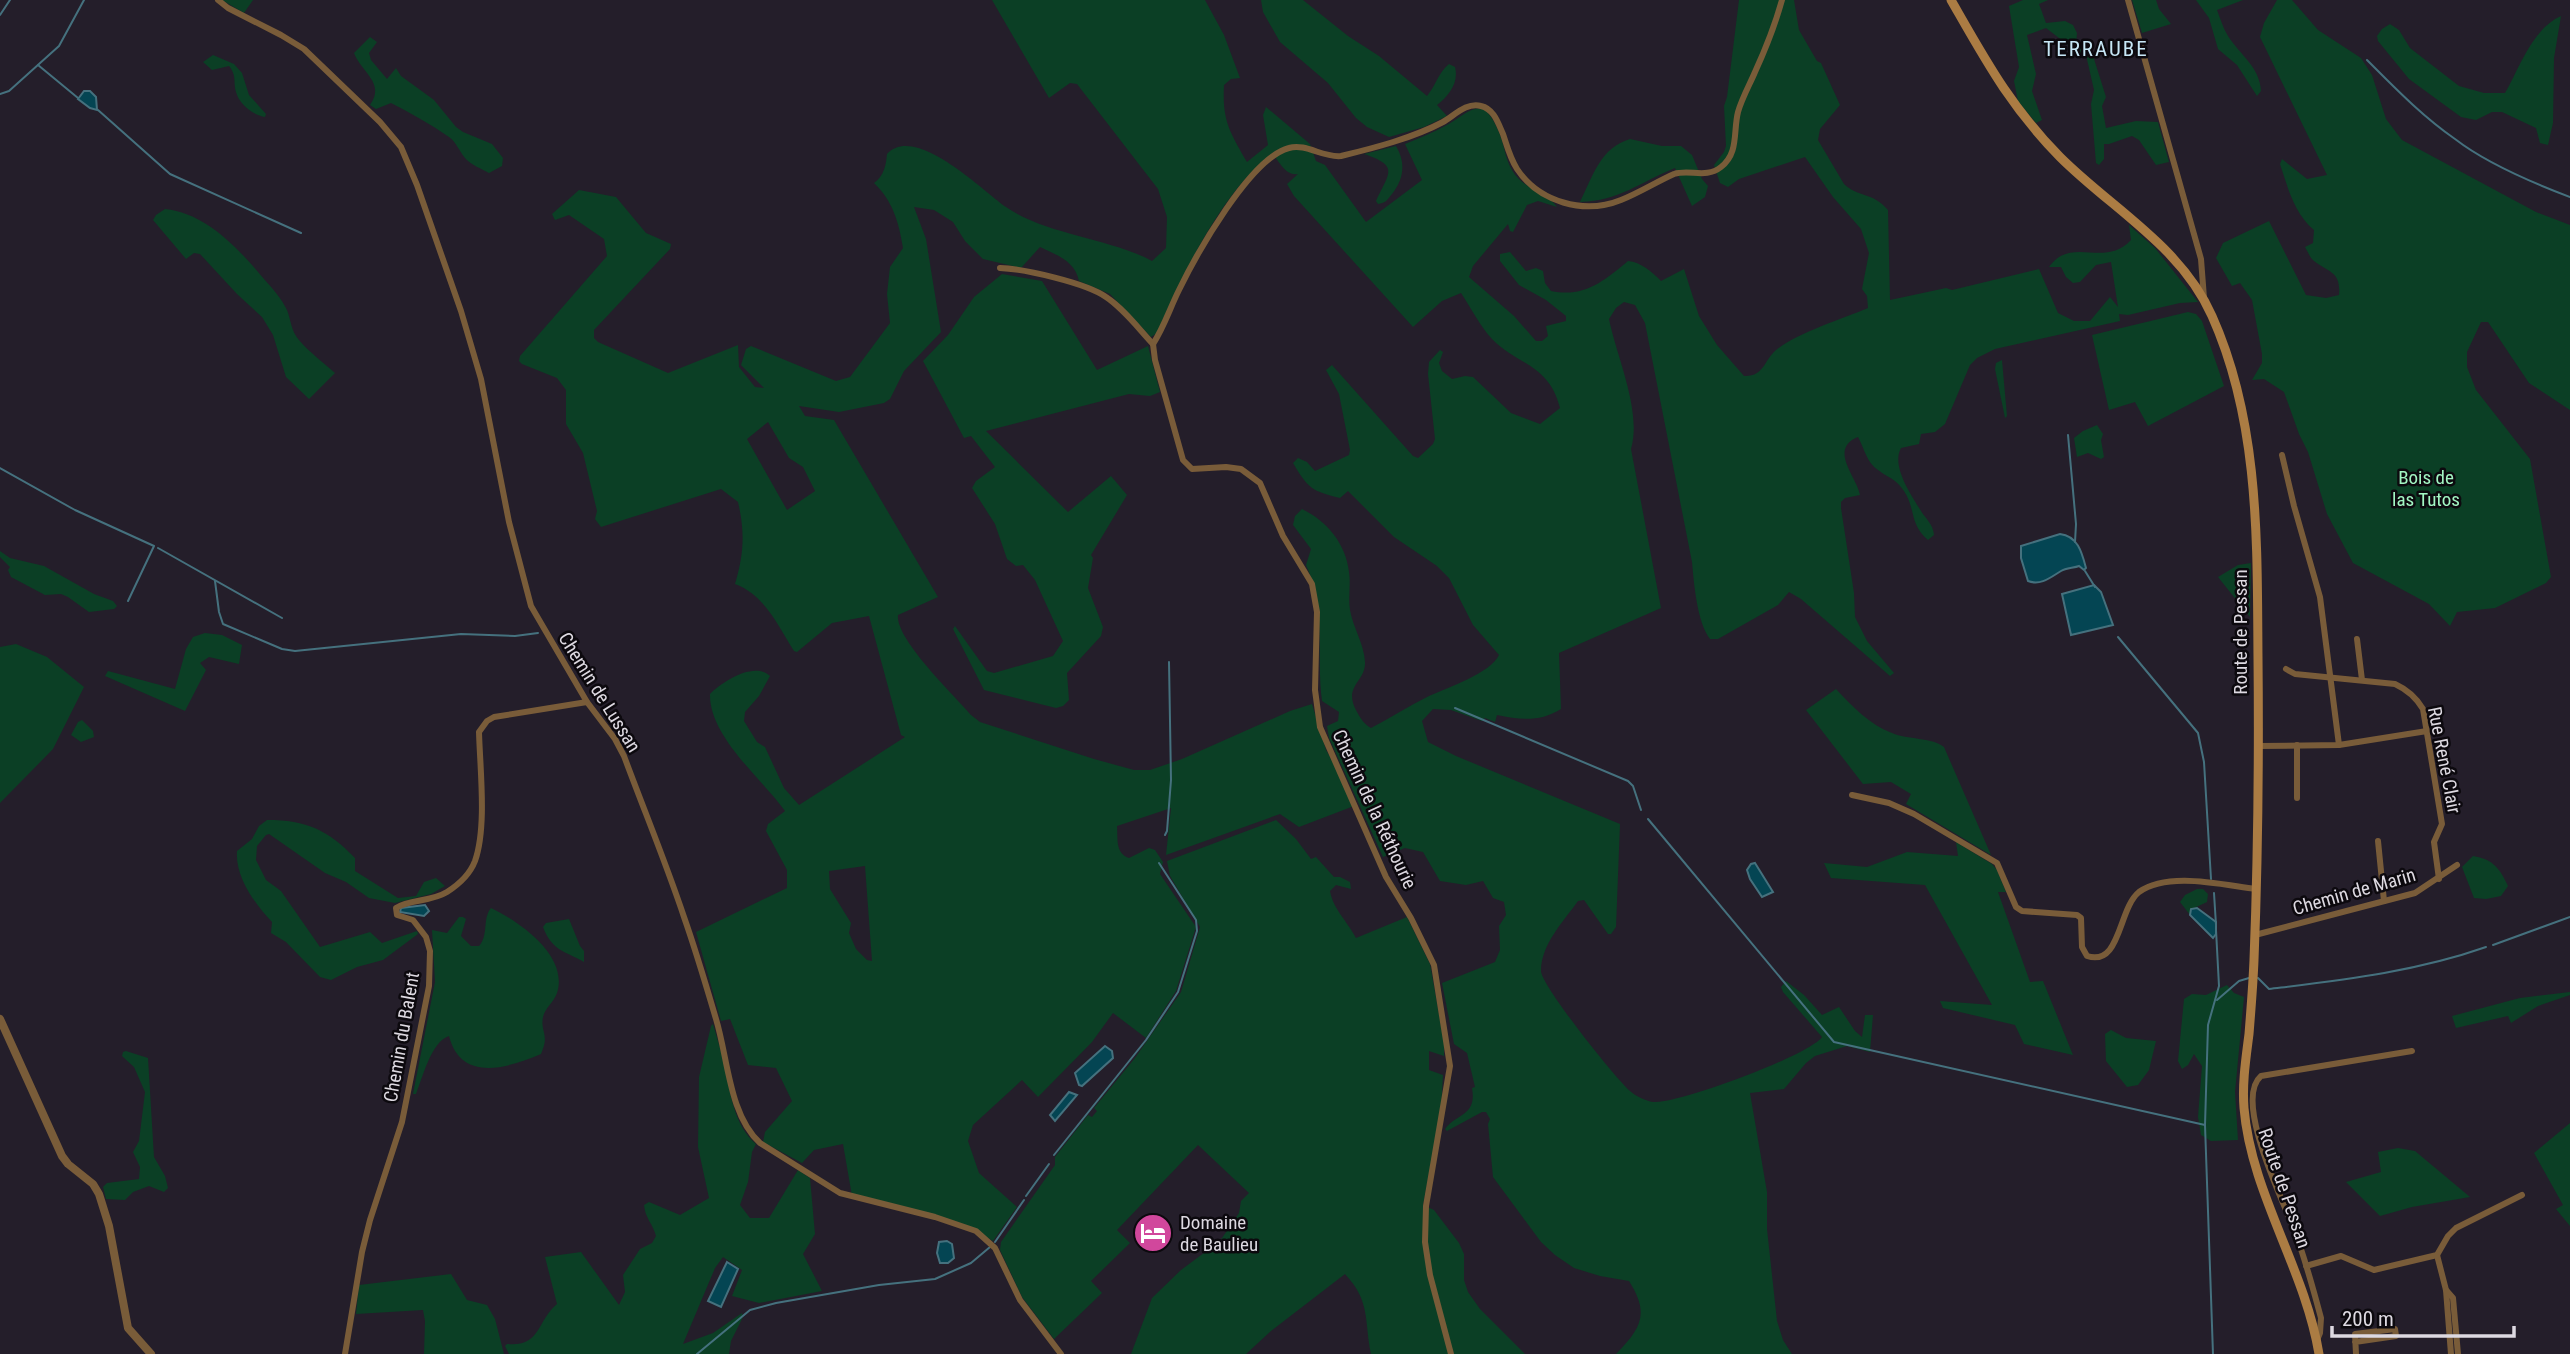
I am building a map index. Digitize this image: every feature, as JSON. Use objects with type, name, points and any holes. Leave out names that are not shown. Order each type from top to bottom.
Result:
[{"type":"main road","name":"Route de Pessan","points":[[1951,0],[1989,68],[2027,121],[2064,160],[2160,244],[2185,271],[2204,300],[2219,333],[2236,390],[2252,475],[2257,537],[2259,746],[2255,936],[2252,1004],[2243,1087],[2244,1107],[2254,1161],[2304,1294],[2319,1354]]},
{"type":"street","name":"Chemin de Lussan","points":[[218,0],[304,49],[380,122],[401,148],[418,185],[481,379],[509,522],[531,606],[587,702],[615,739],[629,769],[684,916],[716,1020],[734,1098],[750,1135],[840,1193],[963,1226],[985,1238],[995,1248],[1020,1300],[1061,1354]]},
{"type":"street","points":[[1000,268],[1039,275],[1098,292],[1109,299],[1153,344],[1179,290],[1226,209],[1263,164],[1287,148],[1298,147],[1329,156],[1341,156],[1427,129],[1462,109],[1476,105],[1485,107],[1496,119],[1513,162],[1527,181],[1559,202],[1599,206],[1620,201],[1674,174],[1713,172],[1726,162],[1732,153],[1738,113],[1774,30],[1782,0]]},
{"type":"street","points":[[2128,0],[2202,259],[2204,300]]},
{"type":"street","name":"Chemin de la Réthourie","points":[[1153,344],[1183,460],[1192,469],[1226,467],[1241,469],[1252,475],[1260,483],[1283,537],[1312,584],[1317,612],[1315,690],[1320,727],[1386,877],[1411,918],[1434,965],[1450,1066],[1426,1206],[1424,1242],[1451,1354]]},
{"type":"street","points":[[2282,455],[2320,597],[2339,745]]},
{"type":"street","points":[[2357,639],[2362,680]]},
{"type":"street","name":"Rue René Clair","points":[[2286,669],[2295,674],[2395,684],[2412,694],[2423,709],[2442,824],[2434,842],[2439,879]]},
{"type":"street","name":"Chemin du Balent","points":[[345,1354],[362,1252],[402,1122],[429,986],[430,951],[426,937],[413,920],[397,915],[396,908],[434,899],[448,891],[471,869],[476,859],[482,807],[479,732],[487,720],[587,702]]},
{"type":"street","points":[[2259,746],[2339,745],[2427,731]]},
{"type":"street","points":[[2297,745],[2297,798]]},
{"type":"street","points":[[1852,795],[1889,803],[1914,814],[1997,863],[2016,907],[2022,911],[2077,915],[2081,918],[2082,947],[2087,956],[2092,958],[2098,958],[2111,950],[2131,901],[2146,888],[2172,881],[2256,889]]},
{"type":"street","points":[[2378,841],[2384,901]]},
{"type":"street","name":"Chemin de Marin","points":[[2255,936],[2415,893],[2457,866]]},
{"type":"street","points":[[0,1019],[62,1156],[93,1184],[99,1194],[109,1226],[128,1328],[151,1354]]},
{"type":"street","points":[[2317,1340],[2321,1318],[2306,1266],[2272,1178],[2255,1123],[2253,1104],[2257,1079],[2261,1076],[2412,1051]]},
{"type":"street","points":[[2451,1354],[2445,1290],[2437,1255],[2456,1228],[2522,1195]]},
{"type":"street","points":[[2281,1232],[2293,1228]]},
{"type":"street","points":[[2306,1266],[2341,1256],[2374,1270],[2437,1255]]},
{"type":"street","points":[[2445,1290],[2453,1298],[2458,1354]]},
{"type":"street","points":[[2355,1342],[2396,1336],[2395,1329],[2355,1335],[2355,1342],[2356,1354]]},
{"type":"green space","points":[[222,0],[253,0],[244,13]]},
{"type":"green space","points":[[992,0],[1205,0],[1224,35],[1240,78],[1231,79],[1224,85],[1224,108],[1232,134],[1247,162],[1268,145],[1263,115],[1266,107],[1310,144],[1316,161],[1325,165],[1366,222],[1422,180],[1405,144],[1440,129],[1474,109],[1481,109],[1492,118],[1516,176],[1557,207],[1538,201],[1527,205],[1513,232],[1508,224],[1473,266],[1469,277],[1514,316],[1536,341],[1542,341],[1548,336],[1546,326],[1566,321],[1566,316],[1546,300],[1519,285],[1500,261],[1500,254],[1510,252],[1526,271],[1536,268],[1543,271],[1545,283],[1551,291],[1563,293],[1593,286],[1628,261],[1642,265],[1661,281],[1684,269],[1699,316],[1717,345],[1744,376],[1751,376],[1760,371],[1772,354],[1785,344],[1807,332],[1868,308],[1867,296],[1862,289],[1869,253],[1861,229],[1833,197],[1805,157],[1739,179],[1728,187],[1720,183],[1714,165],[1726,146],[1724,106],[1739,0],[1794,0],[1799,30],[1817,61],[1821,63],[1840,105],[1820,129],[1818,140],[1844,184],[1877,200],[1888,210],[1890,300],[1946,288],[1952,290],[2039,269],[2058,313],[2074,321],[2090,321],[2110,297],[2118,307],[2111,262],[2096,265],[2080,282],[2073,283],[2061,267],[2049,267],[2068,253],[2110,252],[2121,248],[2131,240],[2129,225],[2155,248],[2198,302],[2180,303],[2128,315],[2119,314],[2120,321],[1995,349],[1977,358],[1970,365],[1945,424],[1935,432],[1921,434],[1919,444],[1901,448],[1899,455],[1900,472],[1932,528],[1934,535],[1928,540],[1918,528],[1908,498],[1901,487],[1871,463],[1858,437],[1849,442],[1845,456],[1860,495],[1845,498],[1841,502],[1841,508],[1855,617],[1867,641],[1894,673],[1890,676],[1801,599],[1789,592],[1778,605],[1718,639],[1710,639],[1702,623],[1697,602],[1692,562],[1645,323],[1635,305],[1624,302],[1609,319],[1631,401],[1634,434],[1631,449],[1661,608],[1559,653],[1561,709],[1553,713],[1530,719],[1497,715],[1495,722],[1485,718],[1482,721],[1451,710],[1433,709],[1422,721],[1428,742],[1620,824],[1616,927],[1608,934],[1584,900],[1578,901],[1549,942],[1541,971],[1553,994],[1580,1031],[1634,1094],[1644,1100],[1668,1101],[1742,1077],[1812,1045],[1822,1037],[1783,992],[1781,987],[1786,981],[1804,995],[1822,1015],[1839,1007],[1862,1037],[1865,1015],[1873,1015],[1870,1052],[1847,1046],[1815,1056],[1784,1089],[1750,1093],[1767,1192],[1767,1229],[1777,1321],[1783,1340],[1792,1354],[1616,1354],[1632,1336],[1640,1320],[1639,1303],[1629,1281],[1574,1268],[1541,1242],[1493,1177],[1488,1124],[1490,1119],[1486,1112],[1447,1131],[1445,1129],[1469,1109],[1473,1097],[1472,1088],[1475,1087],[1467,1053],[1454,1044],[1442,983],[1495,962],[1500,950],[1499,926],[1506,915],[1504,902],[1493,898],[1483,881],[1466,885],[1440,881],[1423,852],[1405,848],[1383,857],[1329,738],[1327,726],[1338,721],[1339,712],[1322,701],[1317,599],[1306,565],[1311,549],[1293,525],[1295,516],[1302,509],[1311,514],[1334,534],[1344,552],[1350,577],[1350,610],[1365,662],[1362,675],[1353,690],[1353,703],[1363,721],[1371,728],[1429,696],[1478,674],[1499,655],[1473,625],[1449,578],[1437,566],[1394,537],[1348,491],[1340,498],[1316,490],[1307,483],[1293,463],[1298,458],[1307,462],[1315,471],[1349,455],[1339,394],[1326,370],[1332,365],[1413,456],[1418,458],[1435,439],[1428,374],[1429,362],[1440,350],[1443,352],[1439,363],[1442,371],[1452,379],[1473,377],[1511,413],[1540,424],[1560,408],[1548,382],[1492,339],[1461,293],[1442,301],[1413,327],[1294,196],[1287,184],[1298,174],[1287,171],[1273,154],[1254,169],[1220,211],[1178,286],[1157,333],[1151,337],[1110,294],[1079,281],[1074,268],[1059,256],[1040,247],[1021,268],[983,259],[965,241],[953,222],[934,210],[914,207],[926,239],[941,332],[904,371],[890,399],[884,403],[839,412],[799,406],[805,416],[834,420],[938,597],[898,615],[900,625],[915,652],[980,722],[1094,759],[1134,770],[1150,770],[1312,704],[1326,750],[1343,779],[1354,806],[1299,827],[1280,814],[1166,855],[1171,808],[1117,826],[1118,845],[1125,856],[1129,858],[1149,848],[1155,850],[1163,862],[1160,874],[1196,927],[1176,991],[1146,1038],[1113,1013],[1092,1042],[1038,1097],[1022,1080],[973,1125],[968,1141],[979,1173],[1017,1207],[993,1241],[964,1224],[852,1196],[843,1144],[814,1150],[802,1163],[763,1142],[765,1132],[792,1101],[776,1068],[748,1065],[730,1019],[721,1021],[696,932],[787,888],[787,870],[766,831],[768,824],[785,811],[727,741],[712,710],[710,694],[730,679],[747,672],[763,672],[770,676],[759,696],[745,712],[744,721],[757,742],[765,747],[784,788],[799,805],[905,737],[901,735],[869,616],[832,623],[797,652],[763,603],[735,584],[742,543],[740,513],[738,502],[721,489],[601,527],[595,519],[597,511],[583,453],[566,424],[566,390],[557,378],[519,361],[520,356],[607,256],[604,239],[569,215],[555,220],[552,214],[579,190],[616,197],[646,233],[671,244],[670,249],[594,330],[594,338],[598,342],[668,373],[738,345],[739,367],[755,387],[764,388],[741,365],[746,349],[751,346],[836,381],[850,377],[890,323],[887,294],[890,267],[903,248],[894,213],[886,197],[874,183],[882,174],[887,154],[899,147],[914,147],[931,153],[966,175],[1006,207],[1040,224],[1117,247],[1152,261],[1166,248],[1167,217],[1158,189],[1077,84],[1070,83],[1049,98]],"holes":[[[768,422],[789,458],[803,467],[815,491],[787,510],[747,439]],[[865,866],[872,961],[867,960],[856,949],[849,933],[851,923],[830,889],[829,871]]]},
{"type":"green space","points":[[1261,0],[1303,0],[1348,36],[1379,56],[1427,96],[1445,68],[1449,64],[1455,67],[1456,78],[1452,89],[1437,105],[1447,116],[1424,127],[1389,137],[1367,127],[1356,118],[1328,83],[1280,42],[1263,12]]},
{"type":"green space","points":[[2023,0],[2048,0],[2039,4],[2046,23],[2065,21],[2073,25],[2077,33],[2076,45],[2089,43],[2106,97],[2102,106],[2106,128],[2136,121],[2158,122],[2169,162],[2156,165],[2139,140],[2132,136],[2104,144],[2104,159],[2099,165],[2096,163],[2091,104],[2094,90],[2086,55],[2075,54],[2072,48],[2046,28],[2027,35],[2036,74],[2032,91],[2042,120],[2036,123],[2018,101],[2014,81],[2019,67],[2009,6]]},
{"type":"green space","points":[[2132,0],[2156,0],[2159,9],[2171,24],[2142,33]]},
{"type":"green space","points":[[2196,0],[2243,0],[2217,10],[2228,36],[2257,75],[2261,91],[2257,96],[2237,65],[2218,49],[2209,18]]},
{"type":"green space","name":"Bois de las Tutos","points":[[2277,0],[2292,0],[2318,30],[2361,58],[2372,75],[2386,119],[2402,140],[2536,212],[2570,225],[2570,410],[2529,383],[2488,322],[2481,322],[2467,352],[2467,367],[2476,390],[2530,459],[2551,577],[2546,583],[2495,608],[2457,612],[2450,626],[2429,604],[2353,563],[2327,514],[2308,452],[2284,392],[2264,379],[2252,380],[2262,363],[2262,354],[2252,300],[2240,283],[2232,286],[2216,258],[2223,243],[2269,221],[2306,295],[2326,298],[2339,295],[2336,277],[2313,260],[2305,247],[2313,243],[2314,230],[2301,216],[2280,164],[2282,159],[2307,179],[2327,175],[2260,37],[2264,23]]},
{"type":"green space","points":[[2561,16],[2554,58],[2553,123],[2548,145],[2540,143],[2536,128],[2502,112],[2492,112],[2476,120],[2461,117],[2409,79],[2378,41],[2377,36],[2390,24],[2399,30],[2410,48],[2459,86],[2484,93],[2505,93],[2534,39]]},
{"type":"green space","points":[[370,37],[377,42],[369,53],[371,60],[387,79],[396,68],[401,76],[434,100],[456,127],[492,144],[503,158],[502,166],[489,173],[467,160],[449,137],[413,115],[391,103],[376,109],[370,105],[374,97],[374,84],[354,53]]},
{"type":"green space","points":[[213,55],[234,64],[242,73],[249,95],[266,114],[265,117],[251,111],[240,101],[229,66],[212,70],[203,62]]},
{"type":"green space","points":[[1630,139],[1662,146],[1681,146],[1692,155],[1702,179],[1708,186],[1705,197],[1692,206],[1675,168],[1618,194],[1580,202],[1604,156],[1620,143]]},
{"type":"green space","points":[[1396,146],[1402,165],[1401,177],[1389,198],[1378,204],[1376,201],[1385,184],[1387,167],[1383,162],[1364,154]]},
{"type":"green space","points":[[165,209],[194,217],[220,234],[244,256],[277,294],[287,310],[296,337],[335,373],[309,399],[286,377],[273,335],[262,317],[200,254],[194,253],[186,259],[153,220]]},
{"type":"green space","points":[[1002,274],[1042,281],[1097,370],[1148,346],[1160,392],[1150,396],[1129,394],[986,431],[1068,512],[1111,476],[1127,495],[1091,555],[1093,558],[1088,588],[1103,627],[1101,636],[1067,673],[1069,700],[1056,708],[984,690],[953,629],[955,626],[987,671],[994,673],[1053,656],[1063,641],[1035,580],[1023,565],[1016,566],[1007,559],[995,524],[972,488],[976,481],[995,467],[971,436],[964,438],[923,361],[948,335],[974,297]]},
{"type":"green space","points":[[2188,312],[2196,314],[2202,321],[2224,386],[2148,426],[2135,402],[2109,410],[2092,335]]},
{"type":"green space","points":[[2002,360],[2007,416],[2005,418],[1995,369],[1996,363]]},
{"type":"green space","points":[[2097,425],[2103,434],[2101,440],[2104,457],[2101,459],[2088,453],[2077,457],[2074,438]]},
{"type":"green space","points":[[0,551],[10,558],[44,566],[94,594],[113,601],[117,606],[114,609],[89,612],[61,594],[45,595],[11,577],[8,570],[10,567],[0,557]]},
{"type":"green space","points":[[2251,563],[2250,617],[2218,577],[2238,565]]},
{"type":"green space","points":[[205,633],[222,635],[242,645],[239,664],[209,657],[200,663],[206,670],[185,711],[105,676],[108,671],[175,689],[186,649],[193,637]]},
{"type":"green space","points":[[16,644],[47,657],[84,687],[53,749],[0,803],[0,647]]},
{"type":"green space","points":[[1836,689],[1862,714],[1884,730],[1944,747],[1991,855],[1906,804],[1911,794],[1891,782],[1863,784],[1806,710]]},
{"type":"green space","points":[[82,720],[93,731],[94,737],[81,742],[71,735]]},
{"type":"green space","points":[[267,820],[294,822],[316,828],[355,858],[355,871],[398,898],[416,896],[424,882],[436,878],[445,886],[431,894],[395,903],[369,898],[346,882],[325,873],[269,834],[266,835],[257,846],[256,860],[266,880],[281,891],[320,947],[370,932],[382,943],[417,931],[418,934],[383,960],[357,967],[331,980],[320,977],[286,942],[271,933],[272,922],[253,898],[239,871],[237,851],[252,839],[259,826]]},
{"type":"green space","points":[[1276,820],[1296,839],[1311,859],[1316,857],[1334,877],[1350,882],[1351,889],[1336,885],[1330,891],[1337,910],[1356,938],[1407,917],[1430,964],[1444,1042],[1444,1056],[1429,1051],[1429,1070],[1443,1075],[1441,1111],[1423,1205],[1434,1210],[1459,1243],[1464,1254],[1464,1280],[1468,1292],[1480,1309],[1525,1354],[1371,1354],[1363,1303],[1345,1274],[1271,1331],[1246,1354],[1131,1354],[1152,1298],[1181,1270],[1220,1241],[1239,1213],[1241,1201],[1249,1193],[1198,1145],[1117,1230],[1130,1243],[1091,1281],[1102,1293],[1054,1339],[1022,1297],[1000,1250],[1001,1242],[1055,1165],[1055,1157],[1088,1115],[1092,1117],[1097,1111],[1094,1108],[1135,1058],[1181,992],[1200,927],[1170,876],[1167,861]]},
{"type":"green space","points":[[1956,842],[1992,864],[1997,870],[2006,892],[1998,892],[2030,982],[2043,981],[2073,1055],[2024,1044],[2015,1025],[1943,1008],[1940,1001],[1992,1005],[1925,885],[1831,878],[1824,863],[1867,867],[1907,852],[1958,856]]},
{"type":"green space","points":[[2473,856],[2491,862],[2499,870],[2508,886],[2501,896],[2474,898],[2462,867]]},
{"type":"green space","points":[[2203,889],[2208,894],[2207,902],[2192,909],[2190,915],[2180,902],[2185,895]]},
{"type":"green space","points":[[491,908],[528,931],[556,966],[559,979],[557,993],[543,1017],[545,1042],[541,1054],[501,1067],[475,1066],[464,1061],[455,1051],[449,1036],[437,1045],[432,1053],[416,1094],[413,1094],[435,982],[432,930],[447,933],[459,917],[463,917],[466,919],[461,936],[471,946],[479,946]]},
{"type":"green space","points":[[569,919],[584,951],[584,962],[555,946],[543,927],[546,923]]},
{"type":"green space","points":[[2227,985],[2234,993],[2244,997],[2235,1092],[2238,1140],[2211,1141],[2201,1135],[2198,1117],[2202,1066],[2194,1054],[2188,1065],[2182,1069],[2178,1061],[2184,999],[2192,994],[2206,995]]},
{"type":"green space","points":[[2570,992],[2570,995],[2538,1006],[2511,1023],[2508,1016],[2456,1028],[2452,1016],[2520,998]]},
{"type":"green space","points":[[713,1024],[734,1109],[743,1128],[756,1144],[740,1205],[750,1218],[769,1218],[798,1170],[810,1178],[815,1234],[803,1254],[822,1291],[759,1303],[732,1296],[742,1270],[723,1257],[715,1268],[683,1344],[713,1333],[742,1313],[743,1317],[731,1341],[729,1354],[509,1354],[505,1346],[526,1342],[537,1332],[557,1304],[545,1257],[581,1252],[619,1305],[625,1292],[623,1275],[640,1249],[652,1243],[656,1236],[644,1205],[649,1202],[680,1215],[709,1198],[698,1147],[699,1077]]},
{"type":"green space","points":[[2111,1030],[2126,1038],[2156,1041],[2149,1070],[2138,1085],[2127,1087],[2106,1061],[2105,1034]]},
{"type":"green space","points":[[126,1051],[148,1058],[154,1157],[165,1176],[168,1188],[164,1192],[149,1186],[133,1192],[125,1200],[106,1199],[103,1187],[107,1183],[139,1179],[140,1167],[133,1152],[139,1141],[145,1092],[134,1067],[122,1056]]},
{"type":"green space","points":[[2570,1123],[2570,1226],[2556,1209],[2563,1205],[2534,1153]]},
{"type":"green space","points":[[2398,1148],[2415,1151],[2470,1197],[2412,1207],[2380,1216],[2346,1182],[2381,1172],[2378,1152]]},
{"type":"green space","points":[[451,1274],[467,1300],[487,1305],[495,1319],[504,1354],[424,1354],[423,1310],[356,1314],[359,1285]]},
{"type":"water","points":[[84,91],[90,91],[96,97],[97,110],[78,99]]},
{"type":"water","points":[[2060,534],[2075,542],[2086,568],[2084,570],[2079,566],[2065,569],[2042,582],[2028,581],[2021,558],[2021,546]]},
{"type":"water","points":[[2094,585],[2101,592],[2113,625],[2071,635],[2062,594]]},
{"type":"water","points":[[1755,863],[1773,892],[1762,897],[1747,870]]},
{"type":"water","points":[[425,905],[429,911],[424,916],[400,912],[401,908]]},
{"type":"water","points":[[2197,908],[2216,922],[2216,934],[2213,938],[2190,915],[2191,909]]},
{"type":"water","points":[[1105,1046],[1112,1051],[1113,1058],[1082,1086],[1079,1085],[1075,1073]]},
{"type":"water","points":[[1069,1092],[1077,1095],[1055,1121],[1050,1115]]},
{"type":"water","points":[[947,1241],[952,1244],[954,1258],[948,1263],[940,1263],[937,1253],[939,1242]]},
{"type":"water","points":[[727,1262],[738,1269],[721,1307],[708,1301]]},
{"type":"waterway","points":[[0,15],[10,0]]},
{"type":"waterway","points":[[0,94],[9,91],[59,46],[84,0]]},
{"type":"waterway","points":[[2367,60],[2420,111],[2467,148],[2510,172],[2570,197]]},
{"type":"waterway","points":[[38,65],[78,98]]},
{"type":"waterway","points":[[98,110],[170,174],[301,233]]},
{"type":"waterway","points":[[2068,435],[2076,524],[2075,542]]},
{"type":"waterway","points":[[0,468],[75,510],[154,546],[128,601]]},
{"type":"waterway","points":[[158,548],[282,618]]},
{"type":"waterway","points":[[2085,571],[2095,587]]},
{"type":"waterway","points":[[215,581],[223,624],[282,649],[295,651],[461,634],[515,636],[538,633]]},
{"type":"waterway","points":[[2118,637],[2198,733],[2204,762],[2211,879]]},
{"type":"waterway","points":[[1165,835],[1171,780],[1169,662]]},
{"type":"waterway","points":[[1455,708],[1628,781],[1633,786],[1641,810]]},
{"type":"waterway","points":[[1648,819],[1834,1042],[2205,1125]]},
{"type":"waterway","points":[[1054,1155],[1146,1040],[1178,992],[1197,931],[1196,920],[1159,863]]},
{"type":"waterway","points":[[2214,893],[2216,925]]},
{"type":"waterway","points":[[2493,945],[2570,917]]},
{"type":"waterway","points":[[2213,1354],[2205,1125],[2208,1025],[2219,986],[2216,930]]},
{"type":"waterway","points":[[2258,978],[2269,989],[2324,982],[2405,969],[2486,947]]},
{"type":"waterway","points":[[2217,1000],[2239,981],[2249,978]]},
{"type":"waterway","points":[[1026,1196],[1049,1164]]},
{"type":"waterway","points":[[995,1242],[1024,1200]]},
{"type":"waterway","points":[[697,1354],[750,1310],[879,1285],[935,1279],[971,1263],[990,1247]]},
{"type":"place","name":"Domaine de Baulieu","points":[[1153,1233]]},
{"type":"district","name":"TERRAUBE","points":[[2096,49]]}]
